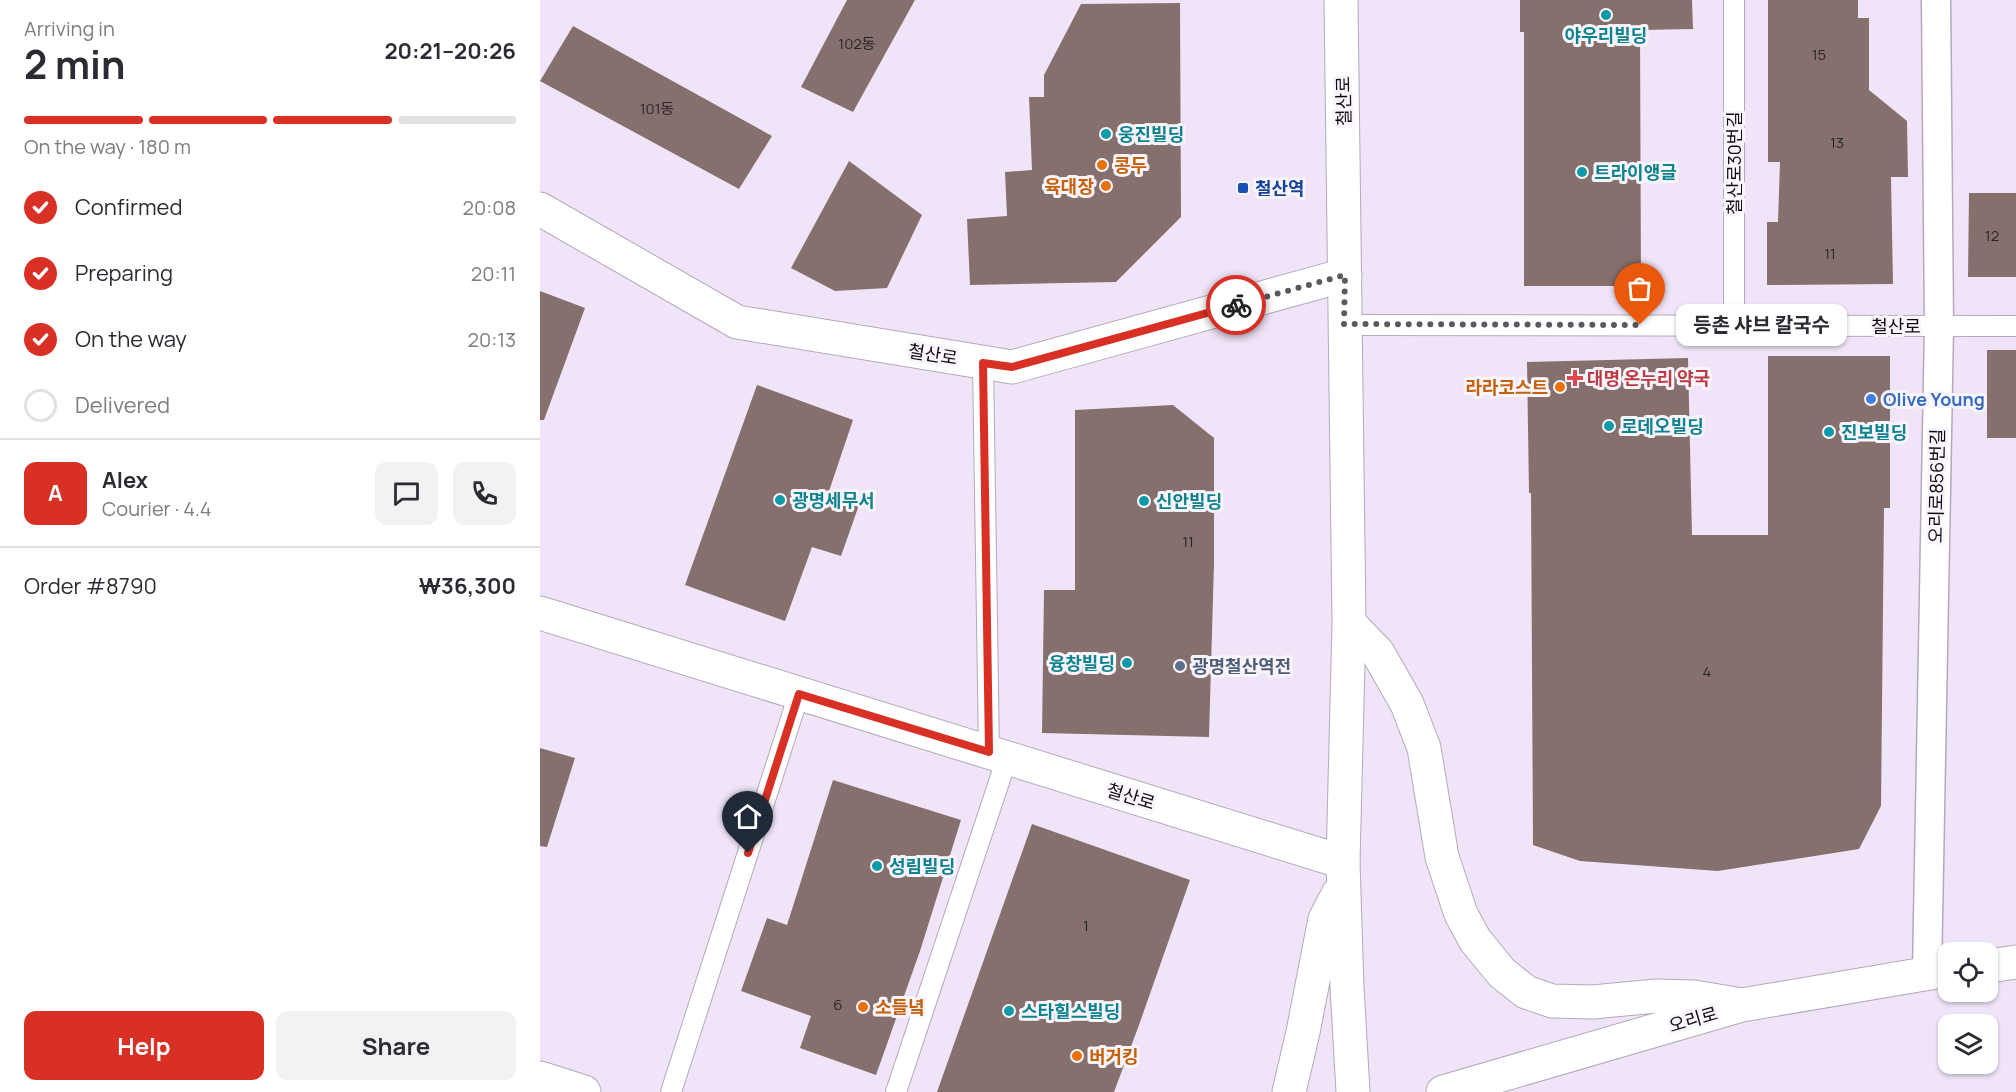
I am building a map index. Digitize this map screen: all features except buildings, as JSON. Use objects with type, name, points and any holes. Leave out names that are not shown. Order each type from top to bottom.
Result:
[{"type":"main road","name":"철산로","points":[[1341,0],[1349,623],[1344,872],[1353,1092]]},
{"type":"main road","name":"철산로","points":[[540,209],[737,322],[1012,367],[1345,275]]},
{"type":"main road","name":"철산로","points":[[540,613],[998,755],[1344,872]]},
{"type":"main road","points":[[1349,623],[1377,653],[1407,704],[1424,748],[1442,857],[1461,914],[1475,940],[1502,973],[1526,992],[1552,1001],[1593,1002],[1656,996],[1694,997],[1742,1005]]},
{"type":"main road","points":[[1288,1092],[1303,1032],[1325,919],[1344,872]]},
{"type":"main road","points":[[1998,965],[2016,962]]},
{"type":"main road","name":"오리로","points":[[1443,1092],[1742,1005],[1938,972]]},
{"type":"main road","points":[[540,1078],[584,1092]]},
{"type":"street","name":"오리로856번길","points":[[1936,0],[1939,326],[1938,942]]},
{"type":"lane","name":"철산로30번길","points":[[1734,0],[1734,325]]},
{"type":"lane","name":"철산로","points":[[1344,324],[2016,326]]},
{"type":"lane","points":[[896,1092],[998,755],[983,363]]},
{"type":"lane","points":[[671,1092],[799,694]]},
{"type":"way so far","points":[[1236,305],[1345,275],[1344,324],[1640,325]]},
{"type":"place","name":"야우리빌딩","points":[[1606,15]]},
{"type":"place","name":"웅진빌딩","points":[[1106,134]]},
{"type":"place","name":"콩두","points":[[1102,165]]},
{"type":"place","name":"트라이앵글","points":[[1582,172]]},
{"type":"place","name":"육대장","points":[[1106,186]]},
{"type":"place","name":"철산역","points":[[1243,188]]},
{"type":"place","name":"등촌 샤브 칼국수","points":[[1640,325]]},
{"type":"place","name":"대명 온누리 약국","points":[[1575,378]]},
{"type":"place","name":"라라코스트","points":[[1560,387]]},
{"type":"place","name":"Olive Young","points":[[1871,399]]},
{"type":"place","name":"로데오빌딩","points":[[1609,426]]},
{"type":"place","name":"진보빌딩","points":[[1829,432]]},
{"type":"place","name":"광명세무서","points":[[780,500]]},
{"type":"place","name":"신안빌딩","points":[[1144,501]]},
{"type":"place","name":"융창빌딩","points":[[1127,663]]},
{"type":"place","name":"광명철산역전","points":[[1180,666]]},
{"type":"place","name":"성림빌딩","points":[[877,866]]},
{"type":"place","name":"소들녘","points":[[863,1007]]},
{"type":"place","name":"스타힐스빌딩","points":[[1009,1011]]},
{"type":"place","name":"버거킹","points":[[1077,1056]]},
{"type":"route","points":[[748,853],[799,694],[989,752],[983,363],[1012,367],[1236,305]]}]
